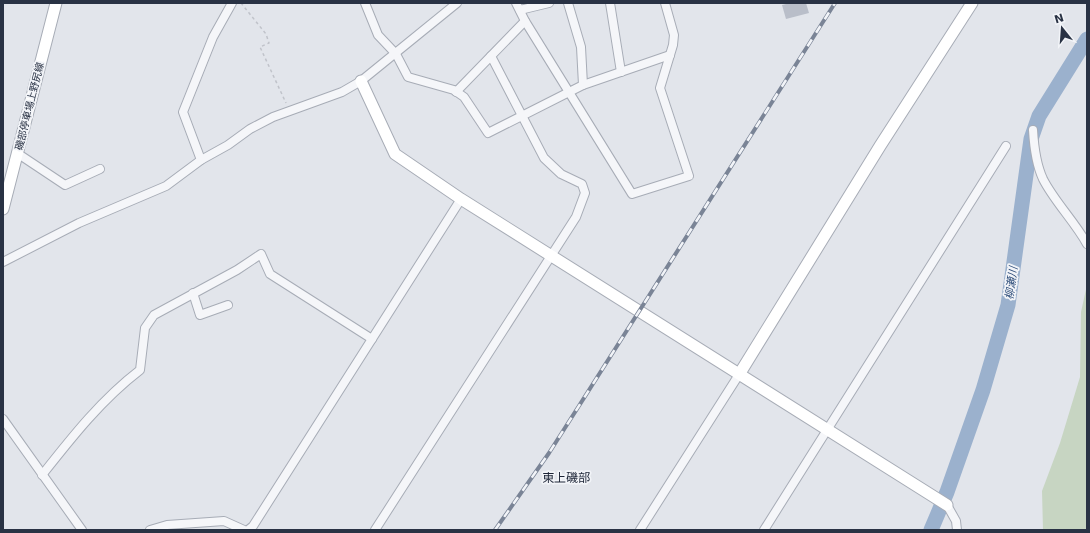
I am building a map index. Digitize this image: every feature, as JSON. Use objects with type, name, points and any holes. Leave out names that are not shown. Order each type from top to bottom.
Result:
[{"type":"street","name":"磯部停車場上野尻線","points":[[3,209],[56,3]]},
{"type":"street","points":[[201,160],[183,112],[213,36],[232,3]]},
{"type":"street","points":[[366,3],[378,35],[396,54],[408,78],[456,92],[464,98],[488,133],[583,85],[670,55]]},
{"type":"street","points":[[3,262],[79,223],[166,186],[201,160],[228,145],[250,129],[290,110],[342,92],[361,81],[396,54],[456,3]]},
{"type":"street","points":[[549,3],[518,6],[525,22],[632,194],[689,176],[660,88],[670,55],[674,35],[665,3]]},
{"type":"street","points":[[568,3],[581,47],[583,85]]},
{"type":"street","points":[[610,3],[621,72]]},
{"type":"street","points":[[640,530],[972,3]]},
{"type":"street","points":[[456,92],[525,22]]},
{"type":"street","points":[[375,530],[576,216],[585,194],[582,184],[561,174],[544,158],[491,56]]},
{"type":"street","points":[[361,81],[395,154],[461,199],[740,373],[827,430],[912,481],[947,505],[956,521],[957,530]]},
{"type":"street","points":[[1033,130],[1034,151],[1043,179],[1072,219],[1087,244]]},
{"type":"street","points":[[764,530],[1006,146]]},
{"type":"street","points":[[17,153],[65,185],[100,169]]},
{"type":"street","points":[[248,530],[253,526],[461,199]]},
{"type":"street","points":[[42,475],[81,424],[122,384],[140,370],[145,328],[154,315],[237,270],[261,254],[270,274],[372,339]]},
{"type":"street","points":[[193,294],[200,315],[228,305]]},
{"type":"street","points":[[3,420],[82,530]]},
{"type":"street","points":[[150,530],[167,525],[180,527],[224,522],[244,530]]},
{"type":"path","points":[[241,3],[266,34],[269,43],[260,47],[290,110]]},
{"type":"green space","points":[[1087,285],[1087,530],[1043,530],[1042,491],[1060,443],[1080,377],[1081,312]]},
{"type":"building","points":[[790,3],[806,3],[809,13],[786,19],[782,5]]},
{"type":"waterway","name":"柳瀬川","points":[[931,530],[947,492],[983,390],[1008,305],[1031,139],[1039,116],[1087,39]]},
{"type":"railway","points":[[495,530],[549,453],[835,3]]},
{"type":"district","name":"東上磯部","points":[[566,478]]}]
